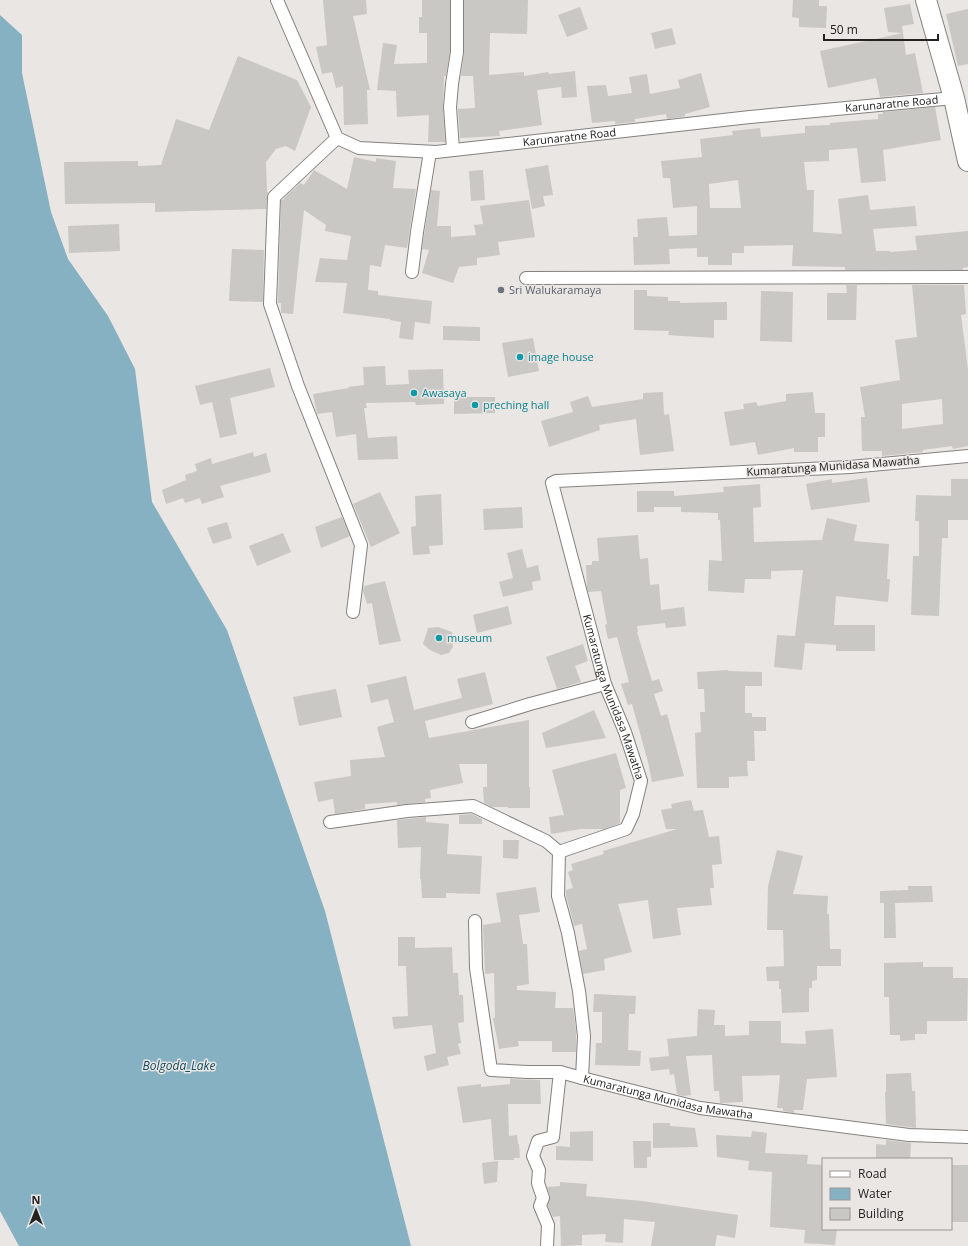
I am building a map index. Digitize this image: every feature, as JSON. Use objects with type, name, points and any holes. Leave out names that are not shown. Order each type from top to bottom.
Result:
[{"type":"highway","points":[[926,0],[954,98],[968,161]]},
{"type":"street","points":[[277,0],[337,138],[274,197],[270,304],[298,386],[361,545],[353,612]]},
{"type":"street","points":[[453,150],[450,107],[457,52],[457,0]]},
{"type":"street","name":"Karunaratne Road","points":[[337,138],[359,148],[436,152],[750,117],[954,98]]},
{"type":"street","points":[[412,272],[430,152]]},
{"type":"street","points":[[526,278],[968,277]]},
{"type":"street","name":"Kumaratunga Munidasa Mawatha","points":[[968,456],[850,467],[556,481],[552,483],[605,684],[625,732],[641,781],[633,814],[626,829],[559,852],[558,896],[568,933],[578,984],[584,1036],[582,1078],[700,1108],[909,1135],[968,1137]]},
{"type":"street","points":[[472,722],[530,704],[605,684]]},
{"type":"street","points":[[330,822],[407,812],[473,806],[546,841],[559,852]]},
{"type":"street","points":[[475,921],[476,968],[491,1070],[509,1072],[560,1072],[582,1078]]},
{"type":"street","points":[[547,1246],[548,1225],[540,1206],[543,1198],[538,1183],[539,1170],[533,1156],[538,1141],[553,1137],[560,1072]]},
{"type":"water","name":"Bolgoda_Lake","points":[[0,15],[22,35],[22,73],[51,212],[68,259],[108,316],[135,369],[152,502],[227,630],[325,911],[411,1246],[19,1246],[0,1211]]},
{"type":"building","points":[[323,0],[366,0],[367,14],[353,16],[370,90],[367,90],[368,124],[344,125],[343,86],[336,88],[332,72],[322,74],[316,47],[327,45]]},
{"type":"building","points":[[422,0],[450,0],[450,51],[446,76],[444,76],[443,106],[445,142],[428,142],[429,115],[397,117],[396,91],[377,90],[383,43],[397,45],[394,64],[427,63],[427,33],[419,33],[419,17],[422,17]]},
{"type":"building","points":[[464,0],[528,0],[527,34],[490,33],[489,75],[524,72],[524,76],[548,72],[549,74],[575,71],[577,97],[562,98],[561,87],[537,90],[542,125],[499,131],[500,136],[460,138],[458,109],[475,108],[473,76],[461,76],[464,52]]},
{"type":"building","points":[[793,0],[819,0],[819,6],[827,6],[826,28],[799,27],[799,18],[792,17]]},
{"type":"building","points":[[910,4],[914,24],[902,26],[903,33],[888,32],[884,8]]},
{"type":"building","points":[[580,7],[588,29],[567,37],[558,15]]},
{"type":"building","points":[[968,9],[968,64],[958,66],[946,14]]},
{"type":"building","points":[[672,28],[676,44],[655,49],[651,33]]},
{"type":"building","points":[[903,33],[906,55],[915,53],[923,93],[880,97],[876,78],[828,88],[820,51]]},
{"type":"building","points":[[238,56],[297,80],[311,107],[295,151],[286,146],[276,149],[266,162],[268,192],[266,209],[155,212],[155,203],[65,204],[64,162],[138,161],[138,166],[161,165],[176,119],[209,130]]},
{"type":"building","points":[[701,73],[710,107],[685,114],[685,116],[667,119],[666,114],[635,119],[635,122],[615,124],[615,121],[592,123],[587,86],[606,85],[608,96],[632,93],[629,77],[647,74],[650,94],[680,88],[678,80]]},
{"type":"building","points":[[935,107],[941,140],[883,150],[886,181],[861,183],[857,148],[829,150],[829,161],[804,162],[807,190],[814,190],[813,232],[842,234],[838,199],[868,195],[870,210],[915,206],[917,226],[873,229],[876,251],[890,252],[917,250],[915,236],[968,231],[968,267],[963,268],[963,270],[845,270],[845,267],[792,266],[793,245],[744,246],[744,253],[732,253],[732,265],[708,265],[708,257],[697,257],[697,248],[669,249],[670,264],[634,265],[633,237],[638,237],[637,219],[667,217],[669,236],[697,235],[697,206],[673,208],[670,178],[663,178],[661,161],[702,157],[700,139],[733,135],[732,131],[760,128],[761,137],[805,133],[805,126],[830,125],[830,123],[878,119],[878,114],[883,114],[883,112]],"holes":[[[738,180],[741,208],[710,208],[709,184]]]},
{"type":"building","points":[[354,157],[376,162],[376,158],[396,161],[393,188],[416,189],[407,248],[385,245],[381,267],[370,265],[368,290],[378,291],[378,295],[432,301],[430,324],[415,322],[413,340],[399,338],[401,322],[390,319],[343,313],[347,283],[315,282],[320,258],[347,260],[351,236],[325,231],[326,225],[304,210],[293,314],[281,313],[281,303],[278,303],[281,200],[283,200],[300,183],[304,185],[314,170],[347,189]]},
{"type":"building","points":[[548,165],[553,195],[543,196],[545,206],[532,209],[525,169]]},
{"type":"building","points":[[483,170],[485,200],[471,201],[469,171]]},
{"type":"building","points":[[431,190],[440,191],[437,226],[451,226],[451,237],[476,235],[474,225],[483,224],[480,206],[529,200],[535,237],[498,242],[500,255],[477,258],[477,265],[459,267],[453,283],[422,273],[429,250],[422,249]]},
{"type":"building","points":[[119,224],[120,251],[69,253],[68,226]]},
{"type":"building","points":[[232,249],[264,250],[263,302],[229,301]]},
{"type":"building","points":[[846,285],[857,285],[856,320],[827,320],[827,293],[847,293]]},
{"type":"building","points":[[912,285],[964,285],[966,314],[961,315],[968,370],[968,446],[953,449],[952,446],[923,450],[923,452],[882,456],[882,451],[862,451],[861,417],[865,417],[860,387],[900,380],[895,340],[917,337]],"holes":[[[942,399],[943,424],[902,429],[902,404]]]},
{"type":"building","points":[[634,290],[647,290],[647,296],[668,297],[668,301],[680,301],[680,303],[727,302],[727,320],[714,320],[714,338],[668,335],[669,331],[634,330]]},
{"type":"building","points":[[761,291],[793,292],[792,342],[760,341]]},
{"type":"building","points":[[443,326],[480,327],[480,341],[443,340]]},
{"type":"building","name":"image house","points":[[533,338],[539,371],[508,377],[502,343]]},
{"type":"building","points":[[385,366],[386,385],[409,384],[408,370],[443,369],[444,404],[416,405],[415,402],[366,403],[367,408],[364,408],[368,438],[397,436],[398,459],[358,460],[356,434],[336,437],[332,412],[317,414],[313,394],[364,385],[363,367]]},
{"type":"building","points":[[270,368],[275,387],[230,398],[237,434],[220,438],[212,402],[200,405],[195,386]]},
{"type":"building","points":[[663,392],[664,415],[669,414],[674,451],[640,455],[636,419],[599,425],[600,430],[549,447],[541,421],[573,412],[570,402],[588,396],[592,407],[643,399],[643,393]]},
{"type":"building","points":[[813,392],[815,413],[825,413],[825,437],[818,437],[818,452],[794,452],[794,448],[758,455],[755,442],[730,446],[724,412],[744,409],[743,404],[756,402],[758,406],[786,401],[786,394]]},
{"type":"building","name":"preching hall","points":[[454,397],[495,397],[495,413],[454,414]]},
{"type":"building","points":[[253,452],[254,457],[266,453],[271,472],[220,486],[224,497],[202,504],[200,498],[185,503],[183,498],[166,504],[162,490],[186,480],[185,475],[197,471],[195,464],[211,458],[212,464]]},
{"type":"building","points":[[867,478],[870,502],[811,510],[806,484],[832,479],[832,483]]},
{"type":"building","points":[[951,479],[968,479],[968,520],[948,520],[948,538],[942,538],[939,616],[911,615],[913,556],[919,556],[919,521],[915,521],[916,495],[951,496]]},
{"type":"building","points":[[760,484],[761,507],[753,508],[754,542],[822,540],[827,518],[857,525],[854,541],[889,544],[887,579],[890,579],[888,602],[836,596],[834,625],[875,625],[875,651],[836,651],[836,645],[805,643],[802,670],[774,667],[777,635],[795,636],[803,570],[771,571],[771,579],[745,579],[744,593],[708,591],[709,560],[722,561],[720,520],[718,520],[718,513],[681,512],[681,507],[654,507],[654,512],[637,512],[637,491],[674,491],[674,496],[724,492],[723,487]]},
{"type":"building","points":[[380,492],[400,533],[371,547],[353,504]]},
{"type":"building","points":[[441,494],[443,545],[429,546],[430,554],[413,555],[411,527],[416,526],[415,496]]},
{"type":"building","points":[[522,507],[523,528],[484,530],[483,509]]},
{"type":"building","points":[[342,517],[350,536],[321,548],[315,527]]},
{"type":"building","points":[[227,522],[232,538],[213,544],[207,528]]},
{"type":"building","points":[[283,533],[291,552],[257,566],[249,546]]},
{"type":"building","points":[[638,535],[640,559],[648,558],[650,585],[659,584],[661,610],[684,607],[686,626],[666,628],[665,623],[637,626],[637,632],[652,681],[659,679],[663,691],[654,694],[661,716],[667,714],[684,776],[652,782],[632,704],[628,705],[621,684],[629,682],[617,637],[608,639],[601,591],[588,592],[587,588],[586,565],[592,565],[592,561],[599,561],[597,538]]},
{"type":"building","points":[[522,549],[527,568],[538,565],[541,580],[532,582],[533,590],[503,597],[499,582],[513,578],[507,553]]},
{"type":"building","points":[[385,581],[401,641],[379,645],[372,603],[367,604],[363,591],[364,586]]},
{"type":"building","points":[[508,606],[512,624],[477,633],[473,615]]},
{"type":"building","name":"museum","points":[[438,627],[452,632],[453,647],[449,653],[441,655],[430,650],[423,644],[428,628]]},
{"type":"building","points":[[583,644],[588,661],[575,666],[581,682],[557,689],[546,657]]},
{"type":"building","points":[[728,670],[762,672],[762,686],[745,686],[745,713],[752,713],[752,717],[766,717],[766,731],[754,731],[755,761],[747,761],[748,776],[729,777],[729,788],[697,788],[695,733],[701,732],[700,712],[705,712],[704,689],[698,689],[697,672]]},
{"type":"building","points":[[485,672],[493,704],[425,721],[429,738],[529,720],[530,808],[492,807],[484,803],[483,787],[487,787],[487,764],[459,764],[463,783],[430,790],[431,798],[425,799],[425,802],[397,805],[397,802],[365,804],[365,809],[335,814],[333,799],[318,802],[314,782],[351,776],[350,760],[385,757],[377,727],[394,722],[388,699],[371,703],[367,685],[406,676],[414,710],[462,698],[457,679]]},
{"type":"building","points":[[336,689],[342,717],[299,726],[293,697]]},
{"type":"building","points":[[594,710],[606,738],[546,748],[542,733]]},
{"type":"building","points":[[616,753],[626,788],[620,790],[620,823],[604,829],[581,829],[551,834],[549,817],[564,815],[552,770]]},
{"type":"building","points":[[691,800],[694,811],[703,810],[709,837],[719,836],[722,864],[712,865],[714,888],[710,888],[712,905],[677,908],[681,935],[653,939],[648,900],[618,904],[632,952],[604,959],[605,970],[583,974],[579,951],[587,949],[582,924],[574,926],[566,895],[566,890],[573,888],[568,872],[573,870],[571,864],[604,854],[603,851],[677,829],[666,829],[661,810],[672,808],[671,804]]},
{"type":"building","points":[[472,814],[482,819],[482,824],[459,824],[459,815]]},
{"type":"building","points":[[426,817],[426,822],[449,824],[447,854],[482,856],[480,894],[446,893],[446,898],[422,898],[420,879],[421,847],[398,848],[397,820]]},
{"type":"building","points":[[503,840],[519,840],[518,859],[503,858]]},
{"type":"building","points":[[777,850],[803,856],[793,894],[828,896],[827,914],[829,914],[830,949],[841,949],[841,966],[817,966],[817,980],[812,981],[812,988],[809,988],[809,1012],[782,1013],[781,989],[779,989],[779,981],[767,981],[766,967],[784,966],[783,930],[767,930],[768,886]]},
{"type":"building","points":[[908,886],[932,886],[933,902],[895,903],[896,938],[884,938],[884,903],[880,903],[880,891],[908,890]]},
{"type":"building","points":[[536,887],[540,912],[519,915],[523,944],[527,944],[529,984],[517,986],[517,990],[556,992],[555,1008],[573,1008],[576,1030],[576,1052],[552,1052],[552,1041],[518,1041],[519,1046],[499,1049],[493,1018],[495,1018],[494,973],[485,974],[483,925],[501,922],[496,893]]},
{"type":"building","points":[[398,937],[415,937],[415,948],[452,947],[453,973],[458,973],[459,995],[463,995],[464,1022],[458,1023],[461,1043],[458,1044],[461,1054],[447,1057],[449,1065],[427,1071],[424,1056],[436,1053],[432,1025],[394,1029],[392,1017],[408,1016],[406,966],[398,966]]},
{"type":"building","points":[[923,962],[923,967],[953,967],[953,978],[968,978],[967,1021],[927,1021],[927,1034],[915,1034],[915,1040],[900,1041],[900,1035],[890,1035],[889,997],[884,997],[884,963]]},
{"type":"building","points":[[594,994],[636,996],[635,1014],[629,1014],[628,1050],[641,1051],[640,1066],[595,1065],[596,1043],[602,1043],[602,1012],[593,1012]]},
{"type":"building","points":[[698,1009],[715,1010],[714,1025],[725,1025],[725,1036],[749,1035],[749,1021],[781,1021],[781,1043],[806,1044],[805,1031],[833,1029],[837,1077],[807,1079],[803,1110],[794,1110],[794,1113],[783,1111],[783,1108],[777,1108],[780,1075],[742,1076],[743,1102],[720,1103],[719,1091],[714,1091],[712,1055],[686,1056],[691,1095],[683,1096],[677,1094],[674,1074],[670,1075],[669,1069],[651,1071],[649,1058],[669,1056],[667,1039],[697,1036]]},
{"type":"building","points":[[911,1073],[912,1091],[915,1091],[916,1128],[886,1124],[886,1074]]},
{"type":"building","points":[[510,1079],[540,1080],[541,1104],[508,1104],[509,1136],[517,1135],[520,1158],[514,1158],[514,1160],[494,1160],[491,1119],[463,1123],[457,1087],[481,1084],[481,1087],[510,1084]]},
{"type":"building","points":[[653,1123],[670,1123],[670,1126],[695,1128],[698,1147],[653,1148]]},
{"type":"building","points":[[593,1131],[593,1161],[556,1160],[556,1146],[570,1147],[570,1132]]},
{"type":"building","points":[[752,1131],[767,1133],[765,1153],[808,1155],[807,1164],[822,1165],[822,1230],[837,1230],[835,1245],[804,1243],[805,1230],[770,1227],[772,1172],[748,1170],[749,1161],[717,1157],[716,1135],[751,1137]]},
{"type":"building","points":[[886,1140],[911,1143],[910,1158],[876,1158],[876,1144],[886,1145]]},
{"type":"building","points":[[633,1141],[651,1141],[651,1157],[647,1157],[647,1168],[634,1168]]},
{"type":"building","points":[[498,1161],[497,1182],[484,1184],[482,1163]]},
{"type":"building","points":[[952,1165],[968,1165],[968,1222],[952,1222]]},
{"type":"building","points":[[560,1182],[587,1184],[586,1196],[642,1201],[738,1215],[735,1238],[717,1235],[715,1246],[651,1246],[655,1222],[624,1219],[623,1243],[605,1242],[606,1234],[582,1235],[582,1245],[561,1246],[560,1216],[553,1217],[548,1206],[550,1196],[547,1187],[560,1186]]},
{"type":"place","name":"Sri Walukaramaya","points":[[501,290]]},
{"type":"place","name":"image house","points":[[520,357]]},
{"type":"place","name":"Awasaya","points":[[414,393]]},
{"type":"place","name":"preching hall","points":[[475,405]]},
{"type":"place","name":"museum","points":[[439,638]]}]
